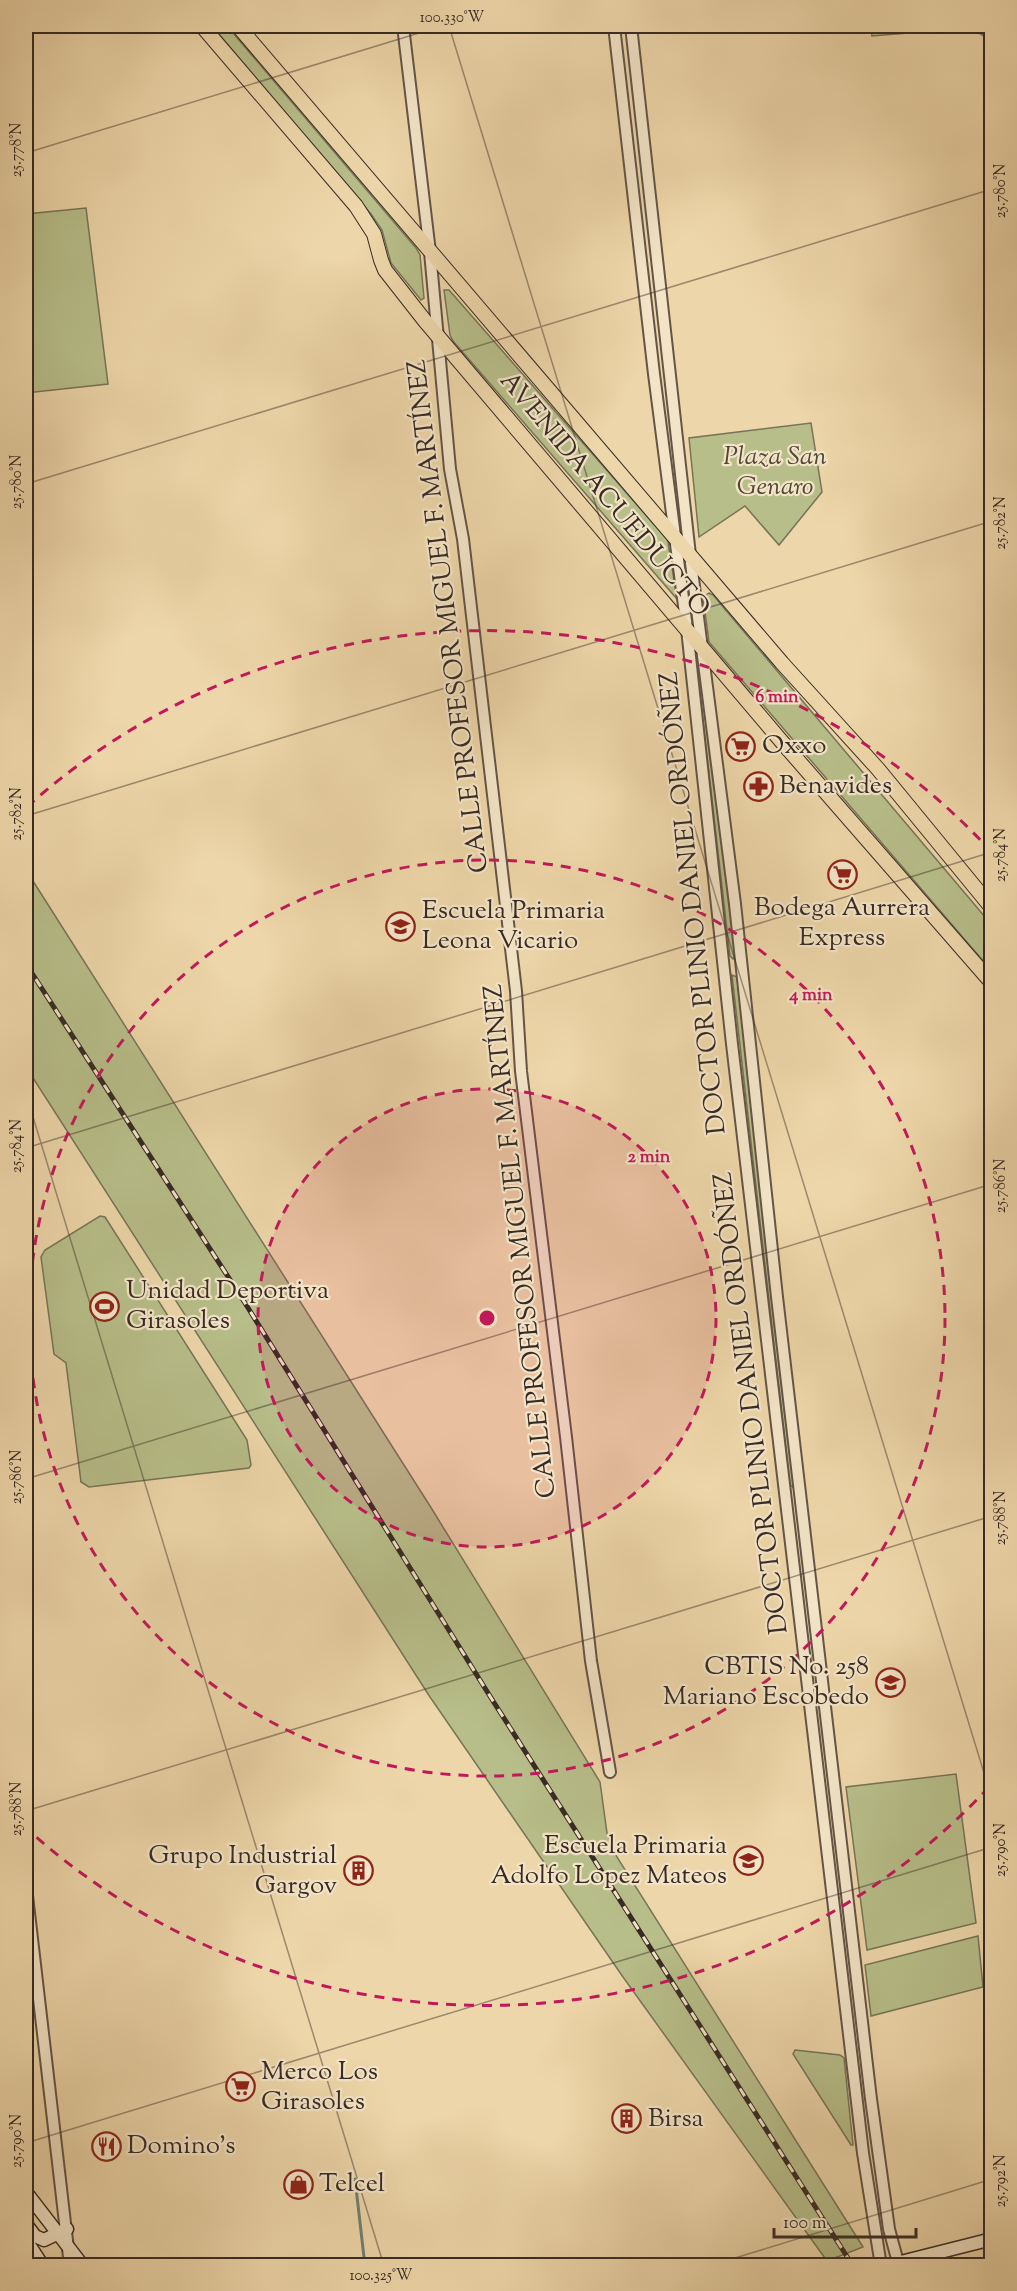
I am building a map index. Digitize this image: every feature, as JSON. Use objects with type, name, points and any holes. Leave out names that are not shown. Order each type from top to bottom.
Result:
[{"type":"main road","name":"AVENIDA ACUEDUCTO","points":[[202,26],[356,206],[374,234],[385,270],[438,336],[703,649],[992,983]]},
{"type":"main road","name":"AVENIDA ACUEDUCTO","points":[[238,26],[782,663],[878,769],[992,908]]},
{"type":"main road","points":[[26,2192],[63,2232],[70,2251],[83,2265]]},
{"type":"main road","points":[[26,2224],[35,2236],[48,2240],[63,2232]]},
{"type":"main road","points":[[883,2265],[899,2264],[992,2239]]},
{"type":"main road","points":[[26,2241],[43,2265]]},
{"type":"main road","points":[[983,2265],[992,2263]]},
{"type":"street","name":"CALLE PROFESOR MIGUEL F. MARTÍNEZ","points":[[403,26],[430,252],[450,469],[463,539],[516,991],[523,1082],[590,1650],[609,1772]]},
{"type":"street","name":"DOCTOR PLINIO DANIEL ORDÓÑEZ","points":[[614,26],[673,535],[687,629],[689,667],[732,1044],[863,2152],[883,2265]]},
{"type":"street","name":"DOCTOR PLINIO DANIEL ORDÓÑEZ","points":[[631,26],[690,555],[742,970],[778,1308],[871,2099],[889,2229],[899,2264]]},
{"type":"street","points":[[725,967],[742,970]]},
{"type":"street","points":[[786,1490],[801,1490]]},
{"type":"street","points":[[26,1887],[63,2232]]},
{"type":"street","points":[[70,2251],[72,2265]]},
{"type":"green space","points":[[212,26],[227,26],[416,248],[420,255],[424,298],[421,300],[391,263],[382,230],[371,214]]},
{"type":"green space","points":[[871,26],[991,26],[991,40],[970,28],[872,36]]},
{"type":"green space","points":[[86,208],[108,384],[26,393],[26,214]]},
{"type":"green space","points":[[444,290],[449,290],[666,538],[677,599],[453,341],[450,335]]},
{"type":"green space","name":"Plaza San Genaro","points":[[811,423],[822,492],[779,545],[745,506],[699,537],[689,438]]},
{"type":"green space","points":[[709,593],[991,924],[991,970],[709,642],[703,597]]},
{"type":"green space","points":[[699,658],[735,956],[733,959],[730,956],[696,661]]},
{"type":"green space","points":[[26,870],[430,1506],[600,1782],[607,1833],[615,1854],[863,2247],[827,2261],[623,1977],[430,1697],[26,1067]]},
{"type":"green space","points":[[732,975],[737,977],[796,1485],[794,1488],[790,1485]]},
{"type":"green space","name":"Unidad Deportiva Girasoles","points":[[100,1216],[105,1217],[247,1440],[251,1465],[249,1468],[89,1487],[81,1482],[66,1363],[54,1354],[41,1257],[45,1250]]},
{"type":"green space","points":[[956,1774],[976,1923],[867,1950],[846,1787]]},
{"type":"green space","points":[[978,1936],[983,1987],[871,2016],[865,1965]]},
{"type":"green space","points":[[795,2050],[840,2055],[844,2058],[853,2145],[793,2054]]},
{"type":"waterway","points":[[355,2179],[365,2266]]},
{"type":"railway","points":[[26,964],[245,1303],[493,1701],[853,2266]]},
{"type":"place","name":"Oxxo","points":[[741,746]]},
{"type":"place","name":"Benavides","points":[[758,786]]},
{"type":"place","name":"Bodega Aurrera Express","points":[[842,874]]},
{"type":"place","name":"Escuela Primaria Leona Vicario","points":[[401,926]]},
{"type":"place","name":"Unidad Deportiva Girasoles","points":[[105,1306]]},
{"type":"place","name":"CBTIS No. 258 Mariano Escobedo","points":[[890,1682]]},
{"type":"place","name":"Escuela Primaria Adolfo Lopez Mateos","points":[[748,1861]]},
{"type":"place","name":"Grupo Industrial Gargov","points":[[358,1871]]},
{"type":"place","name":"Merco Los Girasoles","points":[[240,2087]]},
{"type":"place","name":"Birsa","points":[[627,2119]]},
{"type":"place","name":"Domino's","points":[[106,2146]]},
{"type":"place","name":"Telcel","points":[[298,2184]]}]
